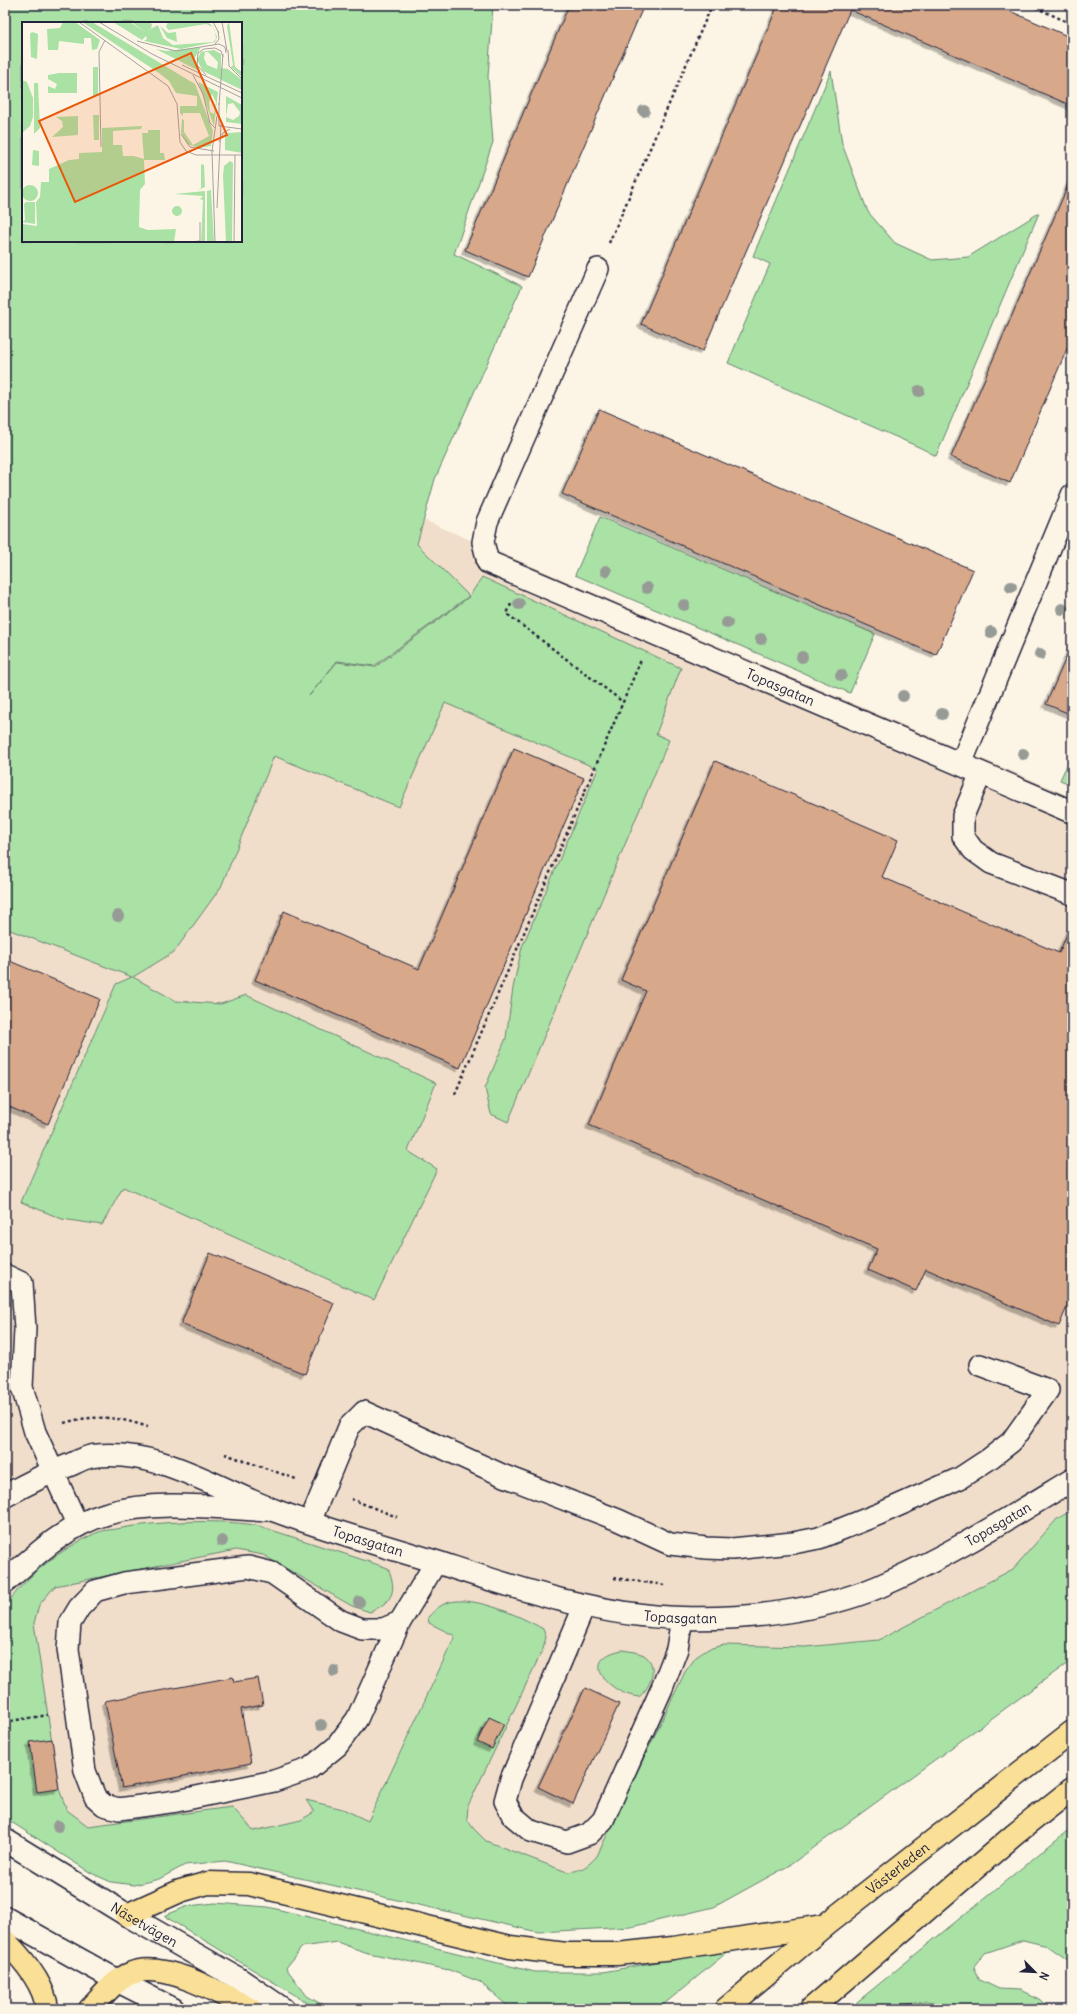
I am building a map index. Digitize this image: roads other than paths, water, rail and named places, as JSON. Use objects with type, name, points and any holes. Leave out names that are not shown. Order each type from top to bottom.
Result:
[{"type":"highway","name":"Västerleden","points":[[726,2009],[824,1926],[1072,1732]]},
{"type":"highway","points":[[811,2009],[1014,1836],[1072,1789]]},
{"type":"highway","points":[[127,1915],[180,1891],[208,1883],[249,1884],[510,1948],[566,1954],[617,1954],[824,1926]]},
{"type":"highway","points":[[5,1941],[24,1960],[36,1979],[47,2009]]},
{"type":"highway","points":[[90,2009],[118,1981],[132,1972],[158,1970],[181,1975],[250,2009]]},
{"type":"street","name":"Topasgatan","points":[[488,562],[1072,812]]},
{"type":"street","name":"Topasgatan","points":[[5,1496],[53,1471],[91,1456],[150,1459],[192,1474],[274,1510],[436,1562],[584,1607],[682,1618],[746,1616],[788,1611],[830,1602],[877,1587],[960,1546],[1072,1480]]},
{"type":"street","name":"Topasgatan","points":[[5,1582],[46,1546],[78,1526],[105,1514],[138,1508],[185,1505],[274,1510]]},
{"type":"street","name":"Näsetvägen","points":[[5,1840],[127,1915],[239,1979],[283,2009]]},
{"type":"street","points":[[5,1918],[118,1981],[173,2009]]},
{"type":"lane","points":[[488,562],[482,542],[487,522],[598,269]]},
{"type":"lane","points":[[961,764],[1072,495]]},
{"type":"lane","points":[[981,773],[963,816],[964,836],[973,850],[991,862],[1072,894]]},
{"type":"lane","points":[[5,1275],[22,1283],[25,1328],[22,1387],[35,1432],[78,1526]]},
{"type":"lane","points":[[310,1522],[349,1427],[364,1412],[502,1475],[618,1520],[670,1544],[732,1549],[793,1543],[819,1538],[879,1514],[960,1478],[989,1459],[1011,1442],[1048,1390],[980,1365]]},
{"type":"lane","points":[[400,1622],[383,1629],[362,1629],[341,1621],[272,1573],[248,1567],[124,1584],[95,1591],[79,1608],[70,1623],[68,1649],[84,1771],[95,1797],[104,1805],[119,1809],[162,1803],[274,1781],[309,1769],[337,1746],[357,1719],[400,1622],[436,1562]]},
{"type":"lane","points":[[584,1607],[512,1779],[505,1801],[514,1816],[531,1831],[567,1842],[589,1834],[603,1820],[662,1688],[677,1649],[682,1618]]}]
